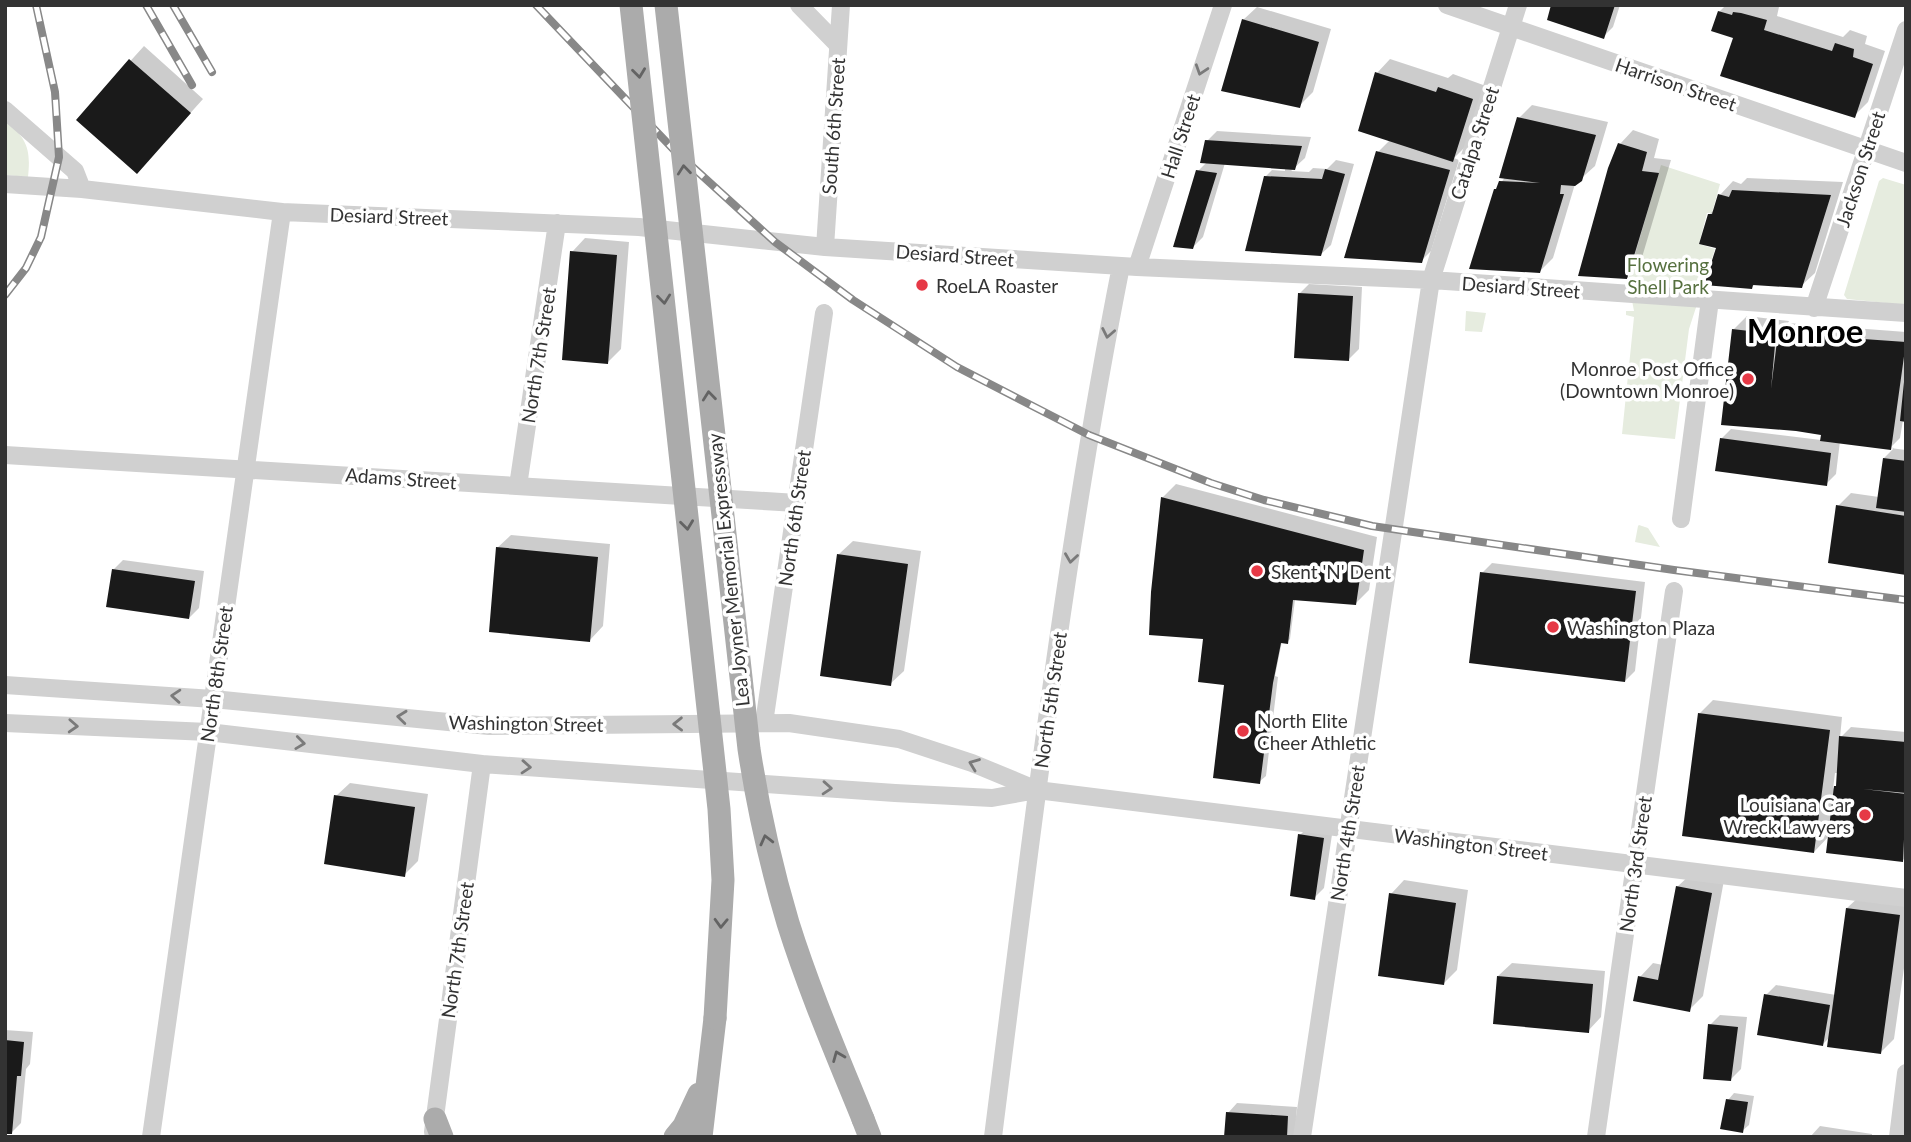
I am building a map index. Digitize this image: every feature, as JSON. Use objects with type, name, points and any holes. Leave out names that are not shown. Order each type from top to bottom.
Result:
[{"type":"main road","name":"Lea Joyner Memorial Expressway","points":[[631,5],[719,809],[723,880],[715,1018],[708,1075]]},
{"type":"main road","name":"Lea Joyner Memorial Expressway","points":[[666,5],[749,750],[758,808],[789,925],[812,992],[867,1128]]},
{"type":"main road","points":[[675,1137],[684,1126],[708,1075]]},
{"type":"main road","points":[[701,1137],[708,1075]]},
{"type":"street","points":[[799,5],[838,45]]},
{"type":"street","name":"South 6th Street","points":[[825,247],[841,5]]},
{"type":"street","name":"Hall Street","points":[[1129,267],[1223,5]]},
{"type":"street","name":"Harrison Street","points":[[1447,5],[1906,163]]},
{"type":"street","name":"Catalpa Street","points":[[1431,280],[1518,5]]},
{"type":"street","name":"Jackson Street","points":[[1814,308],[1906,30]]},
{"type":"street","points":[[5,110],[75,171],[82,189]]},
{"type":"street","name":"Desiard Street","points":[[5,185],[82,189],[282,212],[639,227],[825,247],[1129,267],[1431,280],[1906,313]]},
{"type":"street","name":"North 8th Street","points":[[151,1137],[282,212]]},
{"type":"street","name":"North 7th Street","points":[[518,486],[557,223]]},
{"type":"street","name":"North 5th Street","points":[[993,1137],[1037,790],[1094,400],[1129,267]]},
{"type":"street","name":"North 4th Street","points":[[1302,1137],[1431,280]]},
{"type":"street","points":[[1681,519],[1710,300]]},
{"type":"street","name":"North 6th Street","points":[[764,723],[824,313]]},
{"type":"street","name":"Adams Street","points":[[5,455],[797,503]]},
{"type":"street","name":"North 3rd Street","points":[[1596,1137],[1674,591]]},
{"type":"street","name":"Washington Street","points":[[5,685],[213,699],[489,726],[789,723],[900,739],[972,763],[1037,790],[1906,898]]},
{"type":"street","name":"Washington Street","points":[[5,723],[208,732],[482,764],[992,798],[1037,790]]},
{"type":"street","name":"North 7th Street","points":[[437,1131],[482,764]]},
{"type":"street","points":[[1898,1137],[1906,1073]]},
{"type":"green space","points":[[5,120],[26,145],[29,159],[28,177],[5,175]]},
{"type":"green space","name":"Flowering Shell Park","points":[[1661,165],[1720,184],[1712,213],[1707,213],[1699,244],[1715,249],[1689,329],[1675,439],[1622,434],[1634,317],[1626,315],[1626,311],[1634,311],[1628,279]]},
{"type":"green space","points":[[1883,178],[1906,185],[1906,305],[1847,299],[1844,295],[1879,181]]},
{"type":"green space","points":[[1466,311],[1486,313],[1482,332],[1465,331]]},
{"type":"green space","points":[[1639,525],[1648,528],[1660,547],[1635,542]]},
{"type":"building","points":[[1551,5],[1615,5],[1604,39],[1547,20]]},
{"type":"building","points":[[1718,11],[1732,15],[1733,12],[1741,13],[1767,20],[1764,30],[1832,51],[1835,43],[1854,49],[1853,57],[1873,64],[1855,118],[1720,76],[1733,38],[1711,31]]},
{"type":"building","points":[[1242,19],[1319,42],[1300,108],[1221,91]]},
{"type":"building","points":[[129,59],[191,113],[137,174],[76,120]]},
{"type":"building","points":[[1375,72],[1436,92],[1438,87],[1473,99],[1453,162],[1358,131]]},
{"type":"building","points":[[1517,117],[1596,135],[1582,181],[1575,186],[1561,185],[1560,194],[1564,194],[1540,273],[1469,269],[1494,189],[1499,181],[1540,183],[1499,178]]},
{"type":"building","points":[[1205,140],[1302,146],[1295,170],[1200,163]]},
{"type":"building","points":[[1618,143],[1647,152],[1642,171],[1659,173],[1627,279],[1578,276],[1608,168]]},
{"type":"building","points":[[1376,151],[1450,170],[1422,263],[1344,258]]},
{"type":"building","points":[[1325,169],[1345,174],[1321,256],[1245,251],[1264,176],[1322,179]]},
{"type":"building","points":[[1196,170],[1217,173],[1193,249],[1173,247]]},
{"type":"building","points":[[1732,190],[1831,195],[1802,288],[1753,285],[1752,289],[1704,285],[1716,248],[1699,244],[1708,214],[1712,214],[1718,194],[1729,197]]},
{"type":"building","points":[[570,251],[617,255],[608,364],[562,360]]},
{"type":"building","points":[[1298,293],[1353,296],[1349,361],[1294,358]]},
{"type":"building","points":[[1732,329],[1776,334],[1771,389],[1778,333],[1906,342],[1891,450],[1820,441],[1821,435],[1796,431],[1721,425]]},
{"type":"building","points":[[1906,382],[1906,422],[1900,421]]},
{"type":"building","points":[[1720,438],[1831,453],[1827,486],[1715,471]]},
{"type":"building","points":[[1883,458],[1906,461],[1906,512],[1876,508]]},
{"type":"building","points":[[1161,497],[1364,550],[1356,605],[1293,600],[1288,644],[1281,643],[1273,683],[1260,784],[1213,778],[1224,685],[1198,682],[1203,639],[1149,635]]},
{"type":"building","points":[[1836,505],[1906,516],[1906,575],[1828,563]]},
{"type":"building","points":[[496,547],[598,557],[590,642],[489,632]]},
{"type":"building","points":[[837,554],[908,564],[891,686],[820,676]]},
{"type":"building","points":[[112,569],[195,581],[189,619],[106,607]]},
{"type":"building","name":"Washington Plaza","points":[[1480,572],[1636,591],[1625,682],[1469,663]]},
{"type":"building","points":[[1698,713],[1830,730],[1814,853],[1682,836]]},
{"type":"building","points":[[1839,736],[1906,742],[1906,793],[1863,789],[1906,794],[1903,862],[1826,853],[1836,786]]},
{"type":"building","points":[[334,795],[415,807],[405,877],[324,864]]},
{"type":"building","points":[[1298,834],[1324,838],[1315,900],[1290,896]]},
{"type":"building","points":[[1676,886],[1712,893],[1690,1012],[1633,1001],[1638,976],[1658,980]]},
{"type":"building","points":[[1389,893],[1456,903],[1444,985],[1378,976]]},
{"type":"building","points":[[1846,908],[1900,915],[1881,1054],[1827,1047]]},
{"type":"building","points":[[1497,976],[1593,984],[1589,1033],[1493,1024]]},
{"type":"building","points":[[1764,994],[1830,1005],[1823,1046],[1757,1035]]},
{"type":"building","points":[[1708,1024],[1738,1027],[1731,1081],[1703,1079]]},
{"type":"building","points":[[5,1040],[24,1042],[21,1076],[17,1076],[12,1134],[5,1134]]},
{"type":"building","points":[[1726,1099],[1748,1102],[1743,1133],[1720,1129]]},
{"type":"building","points":[[1226,1112],[1288,1116],[1287,1137],[1224,1137]]},
{"type":"railway","points":[[5,295],[26,268],[41,237],[59,157],[55,92],[36,5]]},
{"type":"railway","points":[[146,5],[192,85]]},
{"type":"railway","points":[[173,5],[212,72]]},
{"type":"railway","points":[[536,5],[674,150],[775,242],[853,300],[957,367],[1089,435],[1211,483],[1264,500],[1372,526],[1674,570],[1906,600]]},
{"type":"place","name":"RoeLA Roaster","points":[[922,285]]},
{"type":"place","name":"Monroe Post Office (Downtown Monroe)","points":[[1748,379]]},
{"type":"place","name":"Skent 'N' Dent","points":[[1257,571]]},
{"type":"place","name":"Washington Plaza","points":[[1553,627]]},
{"type":"place","name":"North Elite Cheer Athletic","points":[[1243,731]]},
{"type":"place","name":"Louisiana Car Wreck Lawyers","points":[[1865,815]]},
{"type":"district","name":"Monroe","points":[[1805,330]]}]
